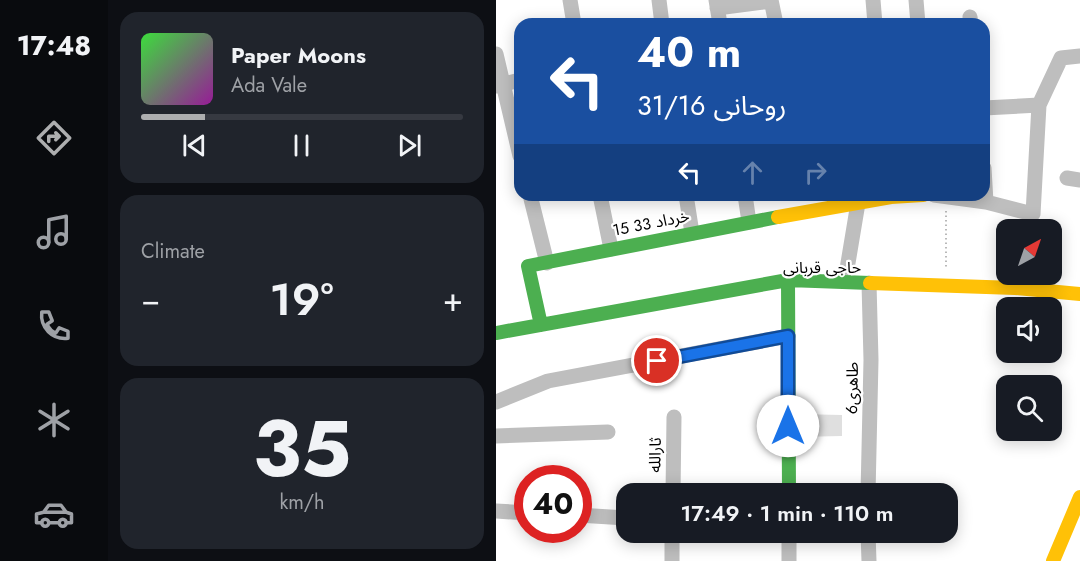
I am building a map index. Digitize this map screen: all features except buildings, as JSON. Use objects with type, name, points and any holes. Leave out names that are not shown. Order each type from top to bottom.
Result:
[{"type":"street","points":[[570,0],[573,18]]},
{"type":"street","points":[[659,0],[661,18]]},
{"type":"street","points":[[873,0],[874,18]]},
{"type":"street","points":[[916,0],[918,18]]},
{"type":"street","points":[[717,4],[771,1],[775,18]]},
{"type":"street","points":[[496,54],[499,85],[514,136]]},
{"type":"street","points":[[978,201],[1033,214],[1039,105],[1061,58],[1080,56]]},
{"type":"street","points":[[499,85],[514,81]]},
{"type":"street","points":[[990,108],[1039,105]]},
{"type":"street","points":[[532,201],[547,262]]},
{"type":"street","points":[[601,201],[611,249]]},
{"type":"street","points":[[687,201],[692,233]]},
{"type":"street","points":[[746,201],[749,222]]},
{"type":"street","name":"15 خرداد 33","points":[[541,325],[528,266],[749,222],[819,202],[858,203],[867,201]]},
{"type":"street","points":[[845,281],[858,203]]},
{"type":"street","points":[[788,280],[789,483]]},
{"type":"street","name":"حاجی قربانی","points":[[496,333],[788,280],[1080,294]]},
{"type":"street","name":"طاهری6","points":[[868,483],[869,283]]},
{"type":"street","points":[[496,402],[548,381],[788,336]]},
{"type":"street","name":"ثارالله","points":[[673,483],[674,417]]},
{"type":"street","points":[[496,436],[608,432]]},
{"type":"street","points":[[1054,561],[1062,536],[1080,497]]},
{"type":"street","points":[[496,511],[514,512]]},
{"type":"street","points":[[592,516],[616,517]]},
{"type":"street","points":[[1062,536],[1068,555]]},
{"type":"street","points":[[672,543],[672,561]]},
{"type":"street","points":[[789,543],[789,561]]},
{"type":"street","points":[[868,543],[869,561]]},
{"type":"path","points":[[940,201],[946,286]]},
{"type":"traffic: fast","points":[[541,325],[528,266],[778,217]]},
{"type":"traffic: fast","points":[[788,280],[789,483]]},
{"type":"traffic: fast","points":[[496,333],[788,280],[870,283]]},
{"type":"traffic: slow","points":[[778,217],[868,201]]},
{"type":"traffic: slow","points":[[870,283],[1015,288],[1080,294]]},
{"type":"traffic: slow","points":[[1053,561],[1080,497]]},
{"type":"route","points":[[657,361],[788,336],[788,426]]}]
